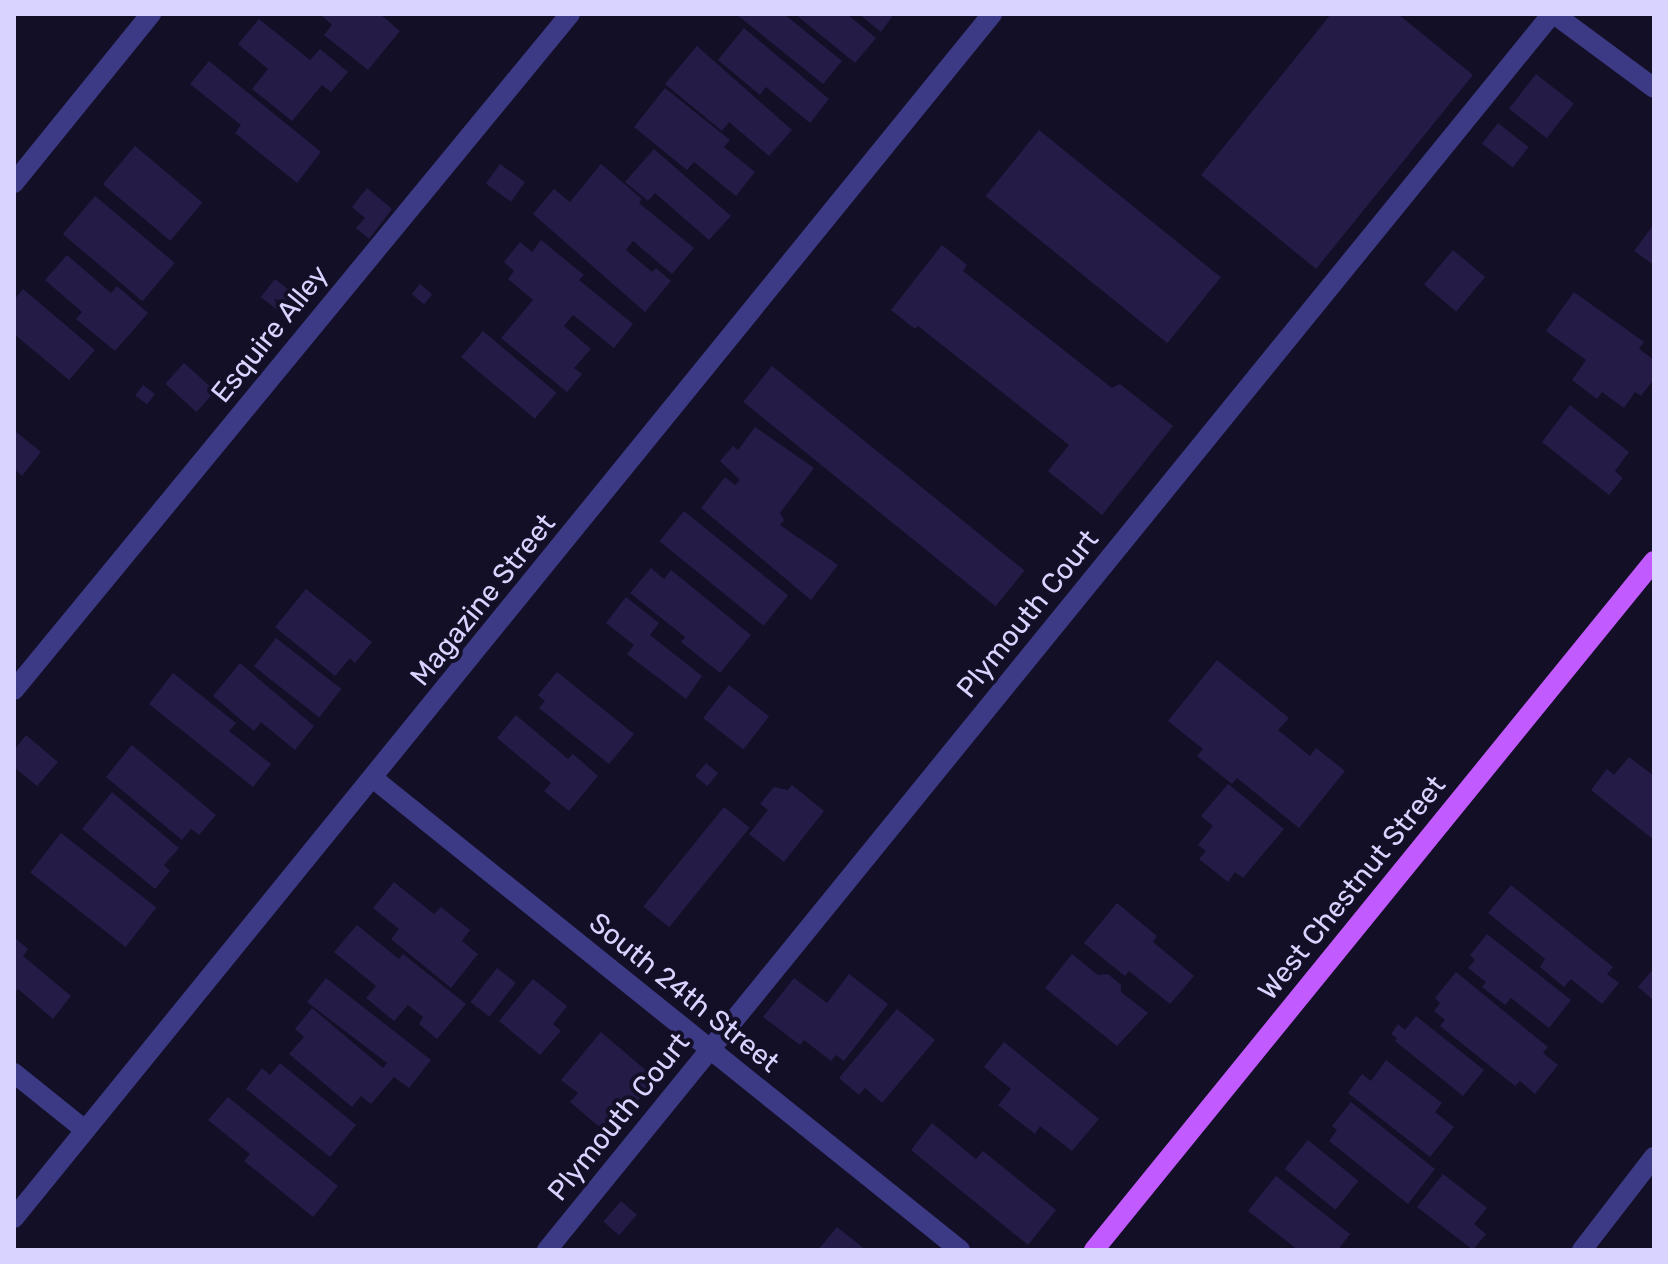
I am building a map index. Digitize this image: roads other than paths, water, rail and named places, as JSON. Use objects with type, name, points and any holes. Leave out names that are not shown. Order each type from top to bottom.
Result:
[{"type":"main road","name":"West Chestnut Street","points":[[1094,1250],[1654,561]]},
{"type":"street","points":[[14,183],[151,14]]},
{"type":"street","name":"Esquire Alley","points":[[14,690],[570,14]]},
{"type":"street","name":"Magazine Street","points":[[14,1218],[374,779],[992,14]]},
{"type":"street","points":[[1553,14],[1654,88]]},
{"type":"street","name":"Plymouth Court","points":[[547,1250],[1553,14]]},
{"type":"street","name":"South 24th Street","points":[[374,779],[960,1250]]},
{"type":"street","points":[[14,1073],[85,1130]]},
{"type":"street","points":[[1582,1250],[1654,1157]]}]
